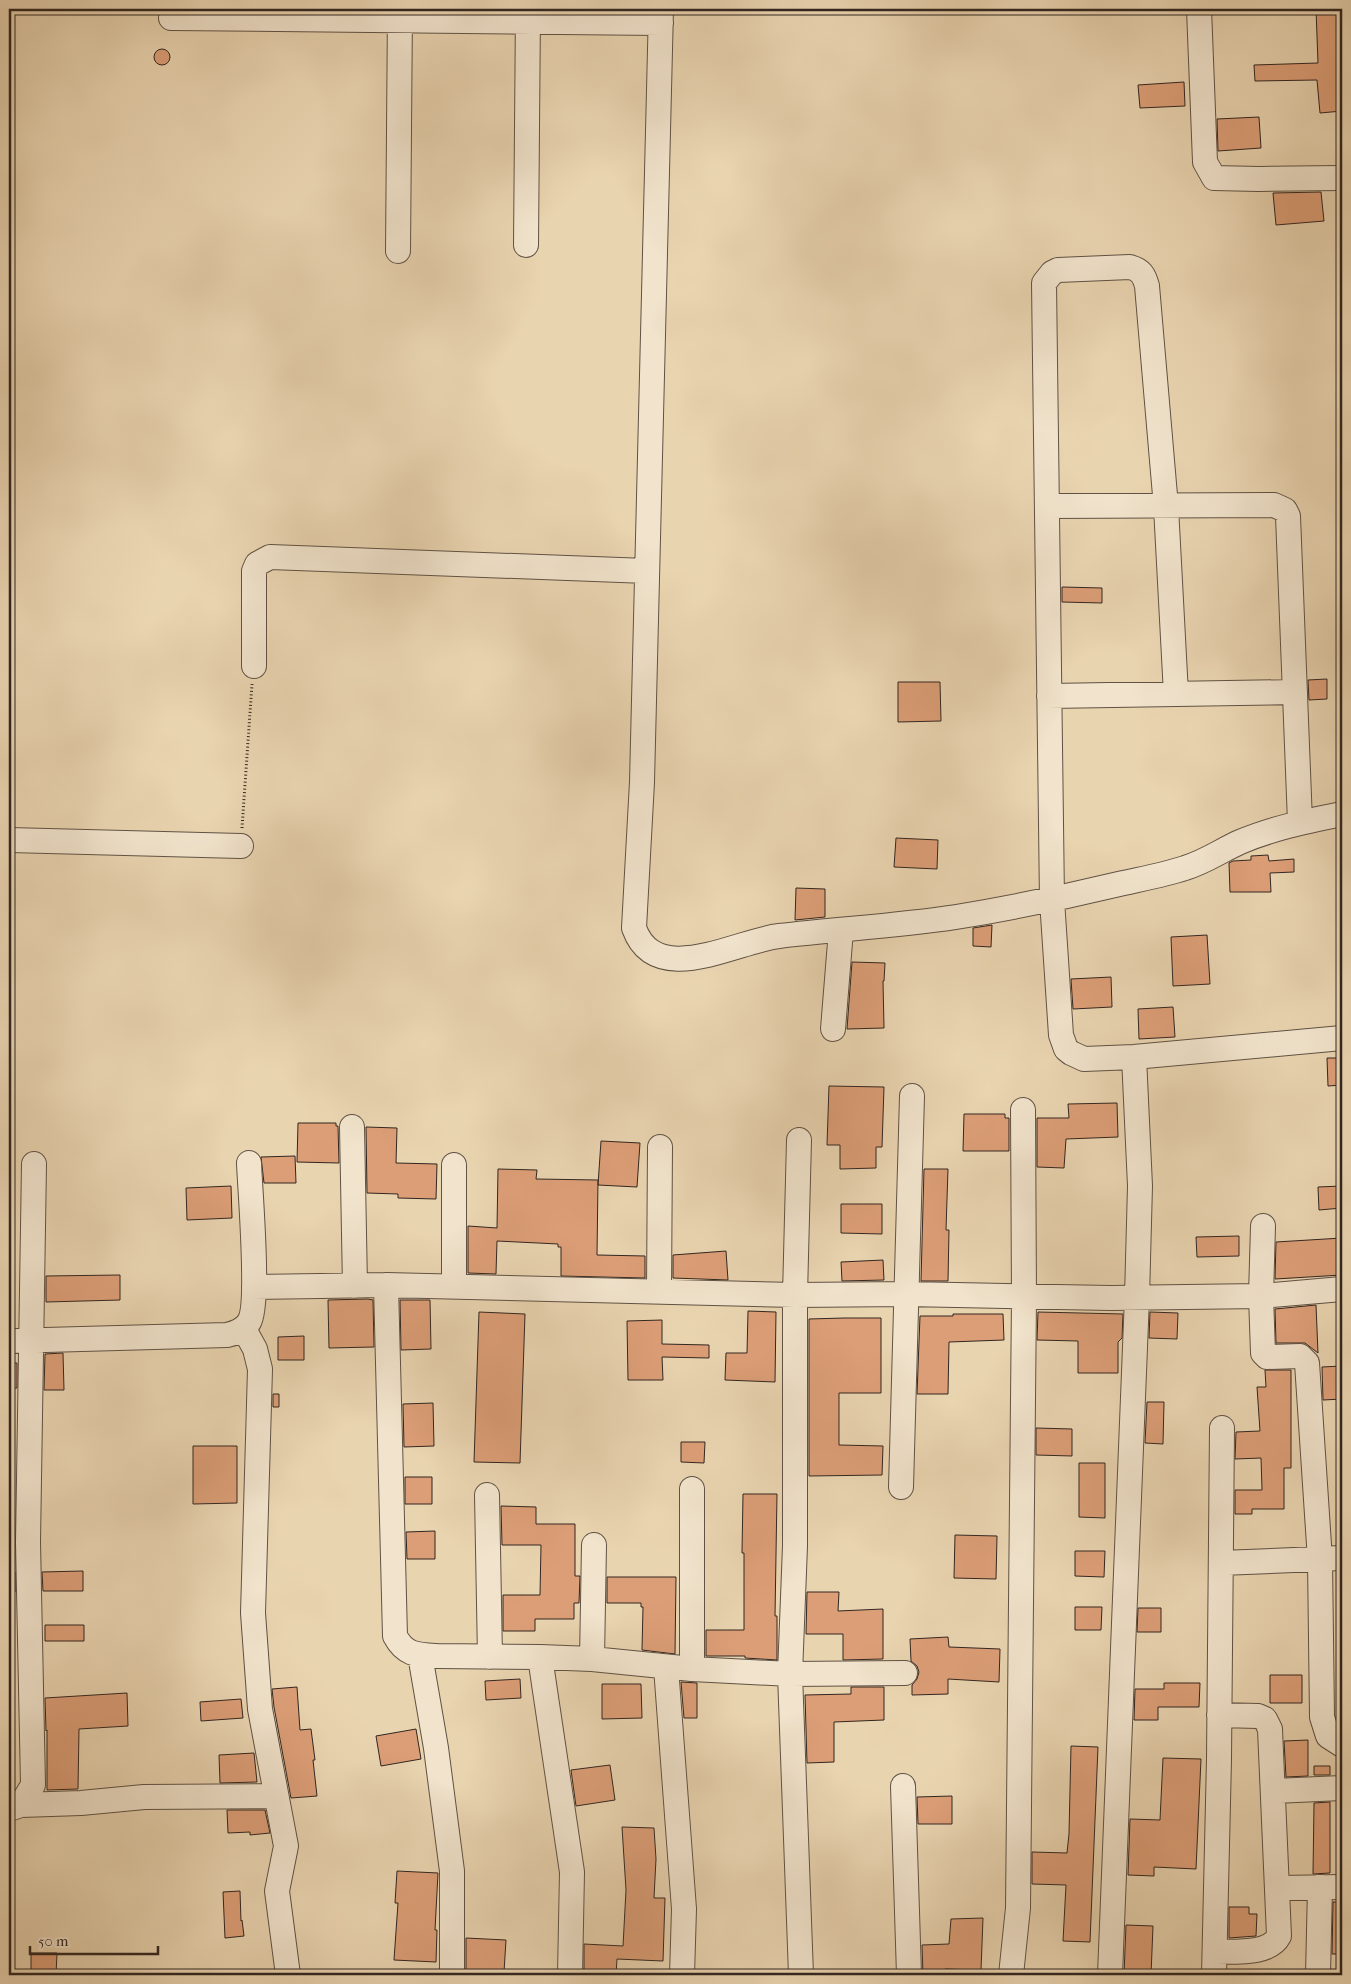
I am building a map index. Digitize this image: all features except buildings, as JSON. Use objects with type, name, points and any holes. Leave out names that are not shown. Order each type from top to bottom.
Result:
[{"type":"street","points":[[1199,9],[1205,162],[1214,178],[1342,178]]},
{"type":"street","points":[[170,18],[233,14],[661,16],[642,782],[634,928],[637,937],[644,947],[659,956],[675,960],[691,958],[776,936],[955,917],[1052,900],[1186,868],[1242,841],[1300,822],[1342,814]]},
{"type":"street","points":[[398,251],[400,14]]},
{"type":"street","points":[[526,245],[528,15]]},
{"type":"street","points":[[1176,694],[1166,507],[1147,286],[1140,271],[1130,267],[1058,270],[1052,273],[1044,283],[1052,900],[1061,1035],[1066,1049],[1070,1054],[1084,1059],[1134,1057],[1342,1038]]},
{"type":"street","points":[[1047,506],[1166,507],[1274,505],[1285,510],[1288,516],[1300,822]]},
{"type":"street","points":[[254,666],[254,570],[257,564],[270,557],[647,571]]},
{"type":"street","points":[[1049,696],[1295,692]]},
{"type":"street","points":[[9,840],[241,846]]},
{"type":"street","points":[[833,1029],[841,930]]},
{"type":"street","points":[[1110,1975],[1140,1186],[1134,1057]]},
{"type":"street","points":[[901,1487],[912,1096]]},
{"type":"street","points":[[1011,1975],[1018,1908],[1024,1298],[1023,1110]]},
{"type":"street","points":[[352,1127],[355,1286]]},
{"type":"street","points":[[799,1140],[795,1295],[795,1546],[790,1674],[801,1975]]},
{"type":"street","points":[[659,1290],[660,1147]]},
{"type":"street","points":[[15,1807],[33,1784],[18,1542],[20,1341],[34,1164]]},
{"type":"street","points":[[20,1341],[227,1335],[244,1329],[253,1314],[254,1287],[249,1164]]},
{"type":"street","points":[[454,1165],[454,1286]]},
{"type":"street","points":[[1263,1226],[1261,1296],[1263,1353],[1267,1357],[1300,1356],[1307,1363],[1331,1559],[1322,1717],[1328,1736],[1342,1745]]},
{"type":"street","points":[[386,1285],[395,1636],[404,1648],[420,1655],[592,1659],[692,1669],[790,1674],[905,1673]]},
{"type":"street","points":[[254,1287],[386,1285],[659,1290],[795,1295],[906,1294],[1024,1298],[1261,1296],[1342,1289]]},
{"type":"street","points":[[244,1329],[256,1349],[260,1369],[253,1613],[260,1708],[286,1846],[277,1891],[288,1975]]},
{"type":"street","points":[[1219,1715],[1258,1716],[1265,1718],[1270,1729],[1279,1936],[1276,1942],[1264,1949],[1215,1964],[1222,1428]]},
{"type":"street","points":[[692,1488],[692,1669]]},
{"type":"street","points":[[487,1495],[490,1656]]},
{"type":"street","points":[[592,1659],[594,1545]]},
{"type":"street","points":[[1221,1563],[1331,1559]]},
{"type":"street","points":[[420,1655],[436,1748],[452,1871],[452,1975]]},
{"type":"street","points":[[540,1657],[572,1872],[570,1975]]},
{"type":"street","points":[[666,1667],[684,1909],[682,1975]]},
{"type":"street","points":[[903,1786],[909,1975]]},
{"type":"street","points":[[1274,1792],[1342,1788]]},
{"type":"street","points":[[15,1807],[144,1797],[276,1796]]},
{"type":"street","points":[[1278,1888],[1331,1887],[1318,1975]]},
{"type":"path","points":[[241,846],[254,666]]}]
